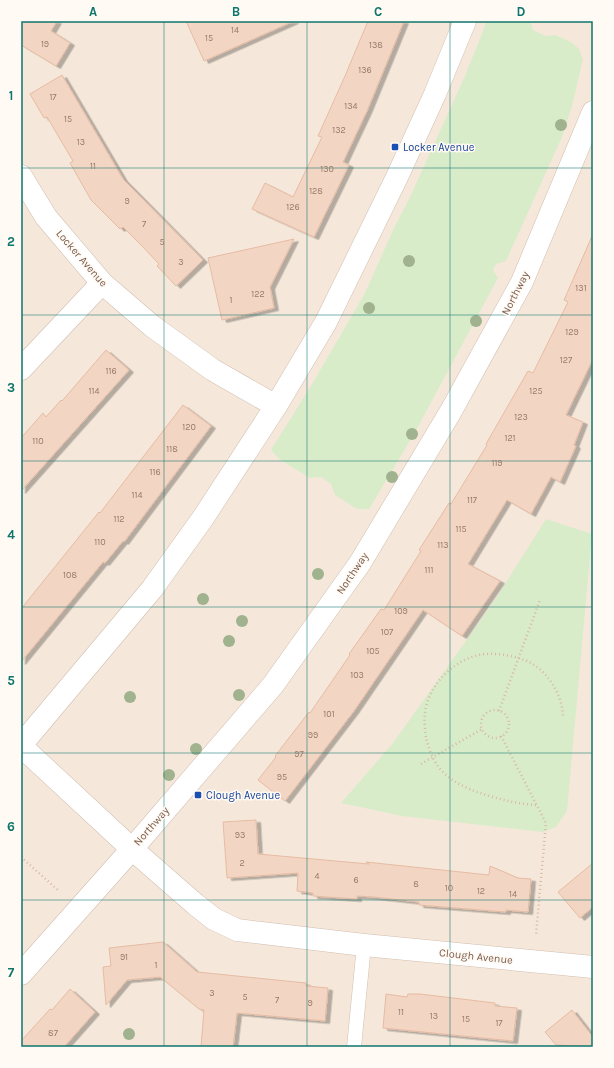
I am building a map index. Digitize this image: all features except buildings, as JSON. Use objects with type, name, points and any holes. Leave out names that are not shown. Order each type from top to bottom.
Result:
[{"type":"street","points":[[21,746],[152,588],[203,518],[276,406],[326,322],[397,177],[435,94],[465,21]]},
{"type":"street","name":"Northway","points":[[21,974],[132,849],[273,685],[360,563],[451,411],[522,282],[593,112]]},
{"type":"street","name":"Locker Avenue","points":[[21,176],[46,217],[102,283],[152,326],[213,370],[276,406]]},
{"type":"street","points":[[21,369],[102,283]]},
{"type":"street","name":"Clough Avenue","points":[[21,746],[132,849],[195,904],[214,919],[237,930],[364,945],[593,967]]},
{"type":"lane","points":[[354,1047],[364,945]]},
{"type":"path","points":[[499,711],[540,600]]},
{"type":"path","points":[[536,805],[504,801],[461,785],[441,770],[433,758],[425,730],[425,713],[429,699],[435,686],[445,674],[457,664],[484,654],[498,654],[518,658],[531,663],[539,669],[548,678],[560,698],[563,707],[563,716]]},
{"type":"path","points":[[499,711],[505,715],[508,723],[507,730],[498,738],[490,737],[482,729],[482,720],[490,712],[499,711]]},
{"type":"path","points":[[421,764],[482,729]]},
{"type":"path","points":[[501,736],[546,822],[534,961]]},
{"type":"path","points":[[21,857],[63,894]]},
{"type":"shaded area","points":[[21,21],[593,21],[593,1047],[21,1047]]},
{"type":"green space","points":[[487,21],[530,21],[533,30],[546,36],[555,35],[571,42],[579,49],[583,59],[572,106],[562,137],[506,261],[496,264],[493,270],[498,278],[414,434],[369,509],[357,509],[335,495],[331,484],[321,477],[310,478],[279,459],[271,450],[312,384],[364,295],[465,76]]},
{"type":"green space","points":[[546,519],[592,534],[567,811],[556,827],[543,832],[402,816],[341,803],[393,743],[495,600]]},
{"type":"place","name":"Locker Avenue","points":[[395,147]]},
{"type":"place","name":"Clough Avenue","points":[[198,795]]}]
